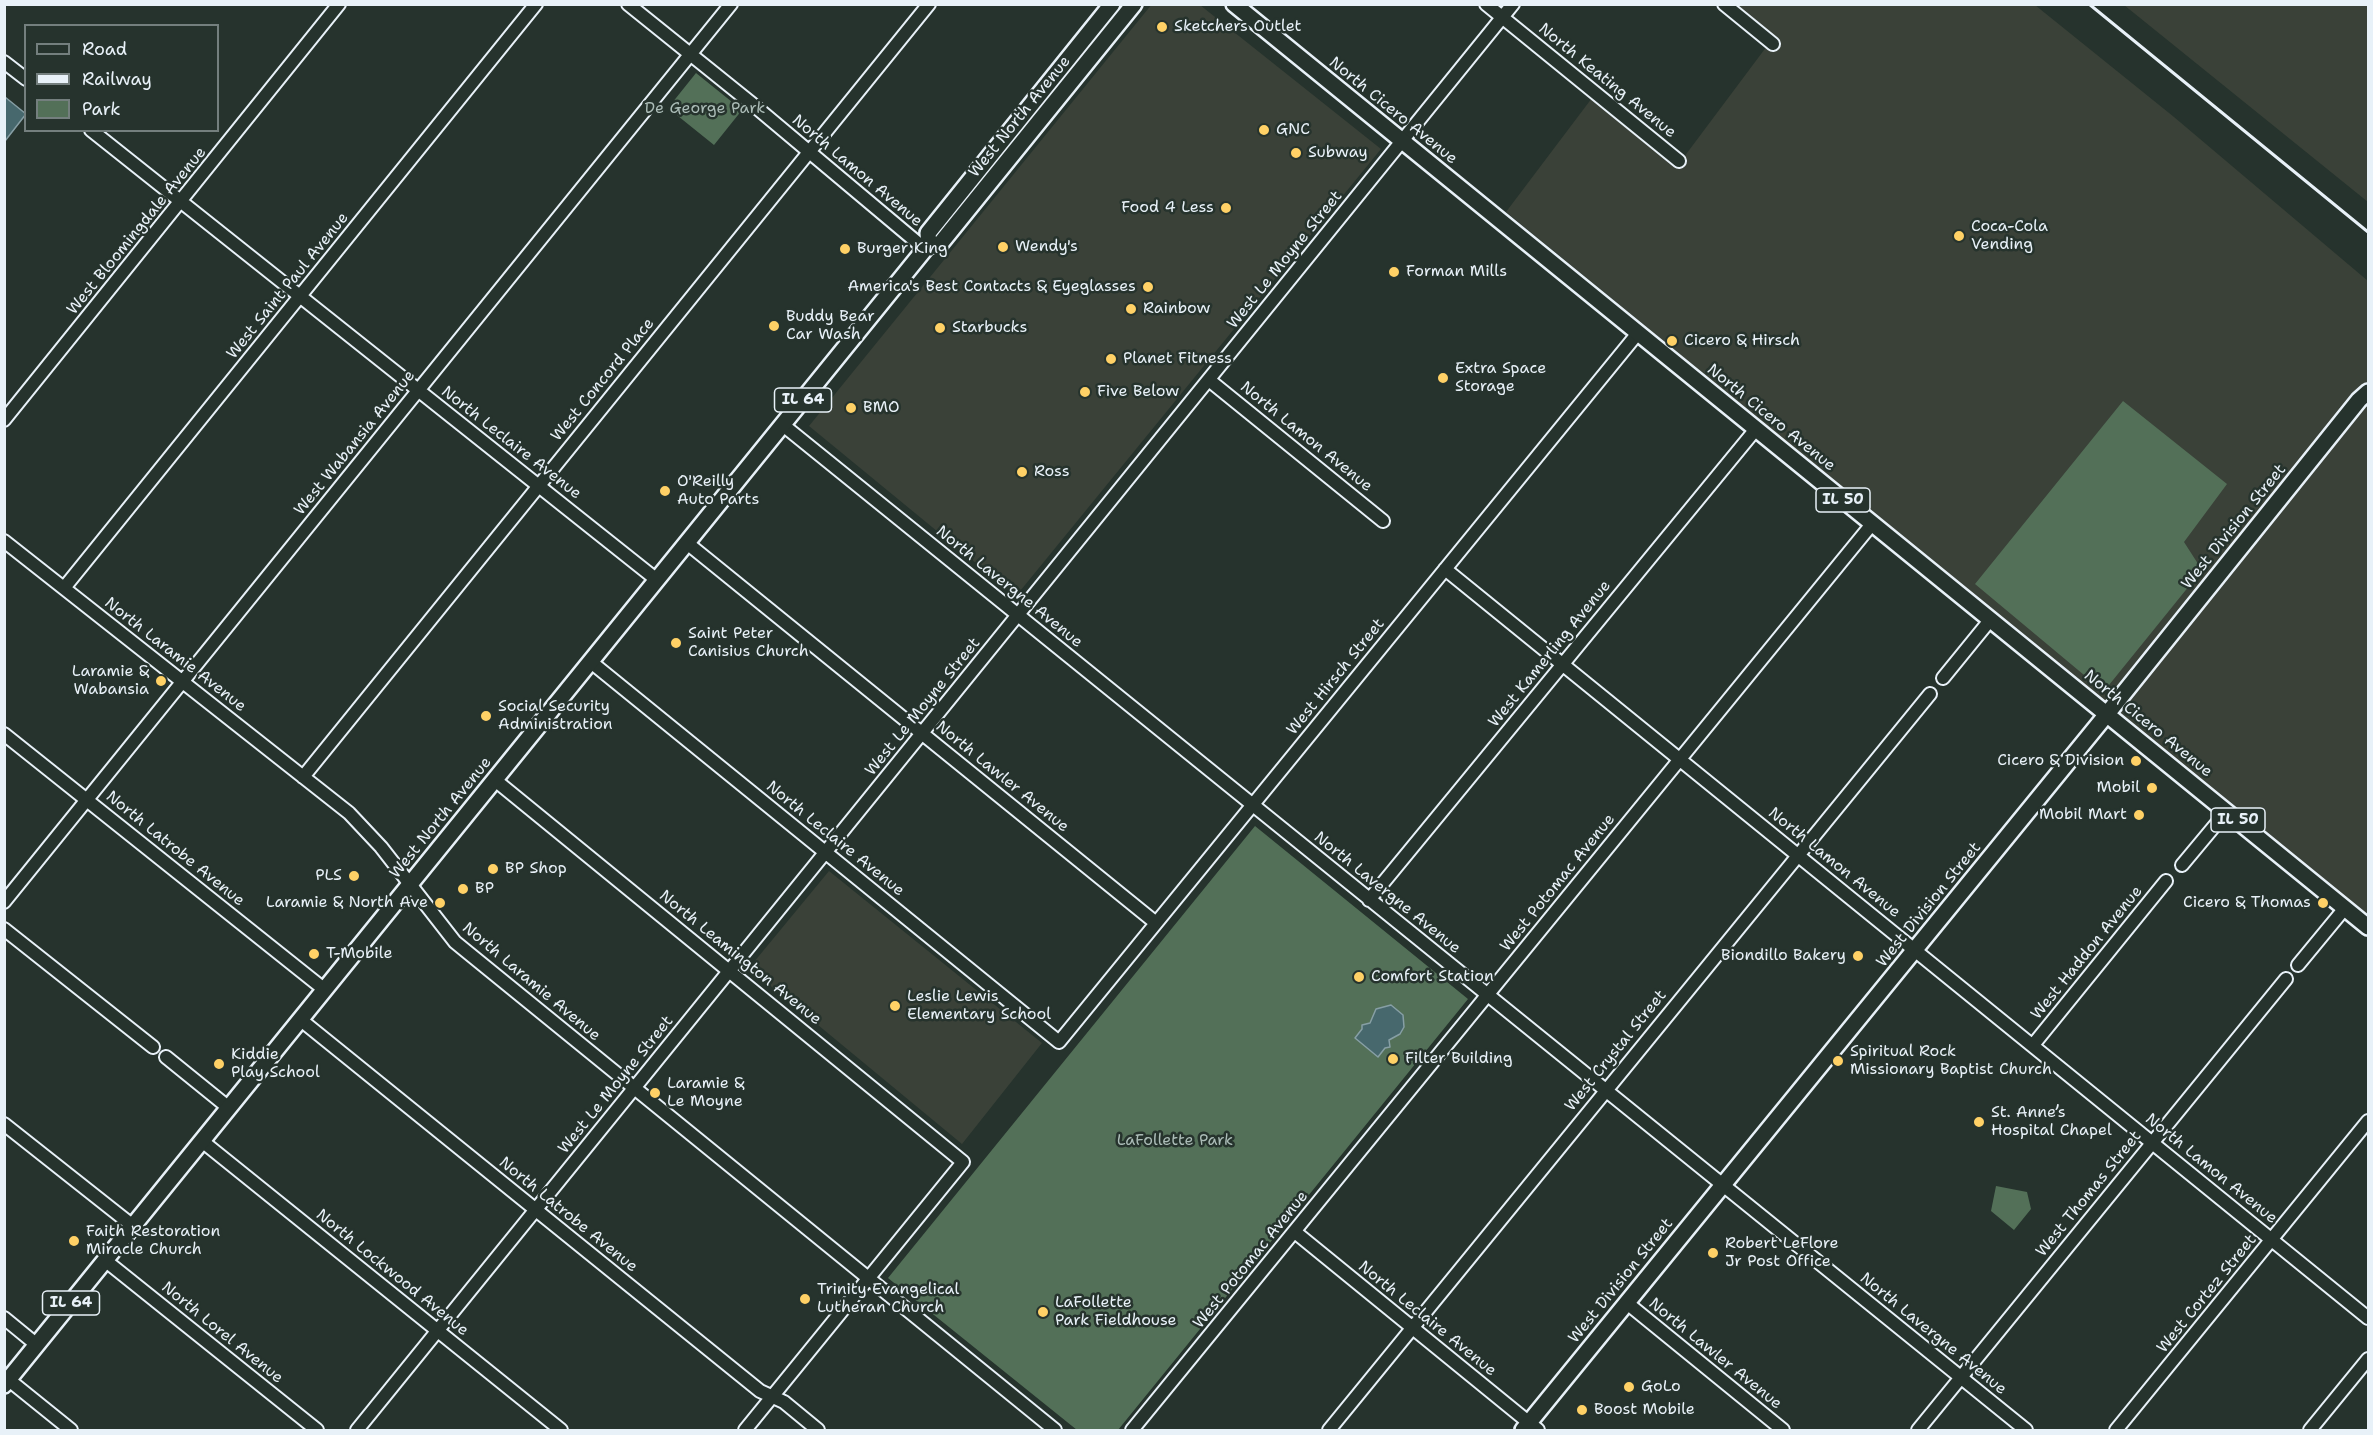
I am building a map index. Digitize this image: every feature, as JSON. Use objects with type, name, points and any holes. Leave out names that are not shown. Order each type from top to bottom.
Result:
[{"type":"main road","name":"West North Avenue","points":[[7,1383],[927,247],[928,233],[1112,4]]},
{"type":"main road","name":"West North Avenue","points":[[927,247],[940,244],[1134,4]]},
{"type":"main road","name":"North Cicero Avenue","points":[[1234,4],[2368,927]]},
{"type":"main road","name":"West Division Street","points":[[1530,1428],[1627,1303],[2364,396],[2368,380]]},
{"type":"street","name":"West Bloomingdale Avenue","points":[[4,420],[339,4]]},
{"type":"street","name":"West Saint Paul Avenue","points":[[64,588],[536,4]]},
{"type":"street","name":"North Lamon Avenue","points":[[628,4],[808,153],[927,247]]},
{"type":"street","name":"West Wabansia Avenue","points":[[4,902],[731,4]]},
{"type":"street","name":"West Concord Place","points":[[303,777],[929,4]]},
{"type":"street","name":"North Keating Avenue","points":[[1486,4],[1679,161]]},
{"type":"street","name":"West Le Moyne Street","points":[[357,1431],[1513,4]]},
{"type":"street","points":[[1725,4],[1773,44]]},
{"type":"street","points":[[4,62],[24,77]]},
{"type":"street","name":"North Leclaire Avenue","points":[[94,132],[657,580]]},
{"type":"street","name":"West Hirsch Street","points":[[1059,1042],[1638,333]]},
{"type":"street","name":"North Lamon Avenue","points":[[1209,380],[1383,521]]},
{"type":"street","name":"North Lavergne Avenue","points":[[783,425],[2026,1431]]},
{"type":"street","name":"West Kamerling Avenue","points":[[1369,900],[1756,429]]},
{"type":"street","name":"West Potomac Avenue","points":[[1132,1431],[1872,524]]},
{"type":"street","name":"North Laramie Avenue","points":[[4,541],[349,813],[411,884],[455,942],[1055,1431]]},
{"type":"street","name":"North Lawler Avenue","points":[[687,543],[1156,924]]},
{"type":"street","name":"North Lamon Avenue","points":[[1445,569],[2368,1318]]},
{"type":"street","points":[[1943,678],[1990,619]]},
{"type":"street","name":"North Leclaire Avenue","points":[[591,662],[1059,1042]]},
{"type":"street","name":"West Crystal Street","points":[[1329,1431],[1797,854],[1930,694]]},
{"type":"street","name":"North Latrobe Avenue","points":[[4,734],[325,990]]},
{"type":"street","name":"North Leamington Avenue","points":[[495,780],[963,1162],[868,1279]]},
{"type":"street","points":[[2182,865],[2227,811]]},
{"type":"street","name":"West Haddon Avenue","points":[[2033,1046],[2166,881]]},
{"type":"street","points":[[2298,965],[2345,908]]},
{"type":"street","points":[[4,928],[153,1047]]},
{"type":"street","name":"West Thomas Street","points":[[1918,1431],[2286,979]]},
{"type":"street","name":"North Latrobe Avenue","points":[[301,1020],[760,1391],[784,1402],[818,1431]]},
{"type":"street","points":[[166,1057],[229,1108]]},
{"type":"street","name":"West Cortez Street","points":[[2116,1431],[2368,1121]]},
{"type":"street","points":[[4,1124],[133,1226]]},
{"type":"street","name":"North Lockwood Avenue","points":[[202,1142],[561,1431]]},
{"type":"street","name":"North Leclaire Avenue","points":[[1295,1232],[1413,1328],[1530,1428]]},
{"type":"street","name":"North Lorel Avenue","points":[[106,1261],[317,1431]]},
{"type":"street","points":[[745,1431],[868,1279]]},
{"type":"street","name":"North Lawler Avenue","points":[[1627,1303],[1783,1431]]},
{"type":"street","points":[[4,1318],[37,1345]]},
{"type":"street","points":[[2310,1431],[2368,1359]]},
{"type":"street","points":[[7,1383],[71,1431]]},
{"type":"shaded area","points":[[1152,4],[1200,5],[1381,149],[1016,596],[809,426]]},
{"type":"shaded area","points":[[1733,5],[2035,5],[2174,117],[2368,281],[2368,917],[1506,212],[1592,98],[1678,165],[1773,38]]},
{"type":"shaded area","points":[[2124,5],[2368,5],[2368,202]]},
{"type":"shaded area","name":"Leslie Lewis Elementary School","points":[[829,871],[1042,1043],[962,1144],[749,968]]},
{"type":"green space","name":"De George Park","points":[[696,73],[742,110],[714,145],[668,108]]},
{"type":"green space","points":[[2123,401],[2227,484],[2184,542],[2202,570],[2109,685],[2096,685],[1975,584]]},
{"type":"green space","name":"LaFollette Park","points":[[1255,826],[1468,999],[1118,1430],[1077,1430],[888,1278]]},
{"type":"green space","points":[[1996,1186],[2027,1192],[2031,1209],[2014,1230],[1991,1211]]},
{"type":"water","points":[[5,97],[24,112],[24,117],[4,141]]},
{"type":"water","points":[[1391,1005],[1403,1015],[1404,1027],[1400,1034],[1389,1040],[1390,1047],[1385,1048],[1378,1057],[1355,1038],[1362,1029],[1362,1025],[1370,1023],[1376,1009]]},
{"type":"railway","points":[[2089,4],[2368,232]]},
{"type":"place","name":"Sketchers Outlet","points":[[1162,27]]},
{"type":"place","name":"GNC","points":[[1264,130]]},
{"type":"place","name":"Subway","points":[[1296,153]]},
{"type":"place","name":"Food 4 Less","points":[[1226,208]]},
{"type":"place","name":"Coca-Cola Vending","points":[[1959,236]]},
{"type":"place","name":"Wendy's","points":[[1003,247]]},
{"type":"place","name":"Burger King","points":[[845,249]]},
{"type":"place","name":"Forman Mills","points":[[1394,272]]},
{"type":"place","name":"America's Best Contacts & Eyeglasses","points":[[1148,287]]},
{"type":"place","name":"Rainbow","points":[[1131,309]]},
{"type":"place","name":"Buddy Bear Car Wash","points":[[774,326]]},
{"type":"place","name":"Starbucks","points":[[940,328]]},
{"type":"place","name":"Cicero & Hirsch","points":[[1672,341]]},
{"type":"place","name":"Planet Fitness","points":[[1111,359]]},
{"type":"place","name":"Extra Space Storage","points":[[1443,378]]},
{"type":"place","name":"Five Below","points":[[1085,392]]},
{"type":"place","name":"BMO","points":[[851,408]]},
{"type":"place","name":"Ross","points":[[1022,472]]},
{"type":"place","name":"O'Reilly Auto Parts","points":[[665,491]]},
{"type":"place","name":"Saint Peter Canisius Church","points":[[676,643]]},
{"type":"place","name":"Laramie & Wabansia","points":[[161,681]]},
{"type":"place","name":"Social Security Administration","points":[[486,716]]},
{"type":"place","name":"Cicero & Division","points":[[2136,761]]},
{"type":"place","name":"Mobil","points":[[2152,788]]},
{"type":"place","name":"Mobil Mart","points":[[2139,815]]},
{"type":"place","name":"BP Shop","points":[[493,869]]},
{"type":"place","name":"PLS","points":[[354,876]]},
{"type":"place","name":"BP","points":[[463,889]]},
{"type":"place","name":"Laramie & North Ave","points":[[440,903]]},
{"type":"place","name":"Cicero & Thomas","points":[[2323,903]]},
{"type":"place","name":"T-Mobile","points":[[314,954]]},
{"type":"place","name":"Biondillo Bakery","points":[[1858,956]]},
{"type":"place","name":"Comfort Station","points":[[1359,977]]},
{"type":"place","name":"Leslie Lewis Elementary School","points":[[895,1006]]},
{"type":"place","name":"Filter Building","points":[[1393,1059]]},
{"type":"place","name":"Spiritual Rock Missionary Baptist Church","points":[[1838,1061]]},
{"type":"place","name":"Kiddie Play School","points":[[219,1064]]},
{"type":"place","name":"Laramie & Le Moyne","points":[[655,1093]]},
{"type":"place","name":"St. Anne’s Hospital Chapel","points":[[1979,1122]]},
{"type":"place","name":"Faith Restoration Miracle Church","points":[[74,1241]]},
{"type":"place","name":"Robert LeFlore Jr Post Office","points":[[1713,1253]]},
{"type":"place","name":"Trinity Evangelical Lutheran Church","points":[[805,1299]]},
{"type":"place","name":"LaFollette Park Fieldhouse","points":[[1043,1312]]},
{"type":"place","name":"GoLo","points":[[1629,1387]]},
{"type":"place","name":"Boost Mobile","points":[[1582,1410]]}]
